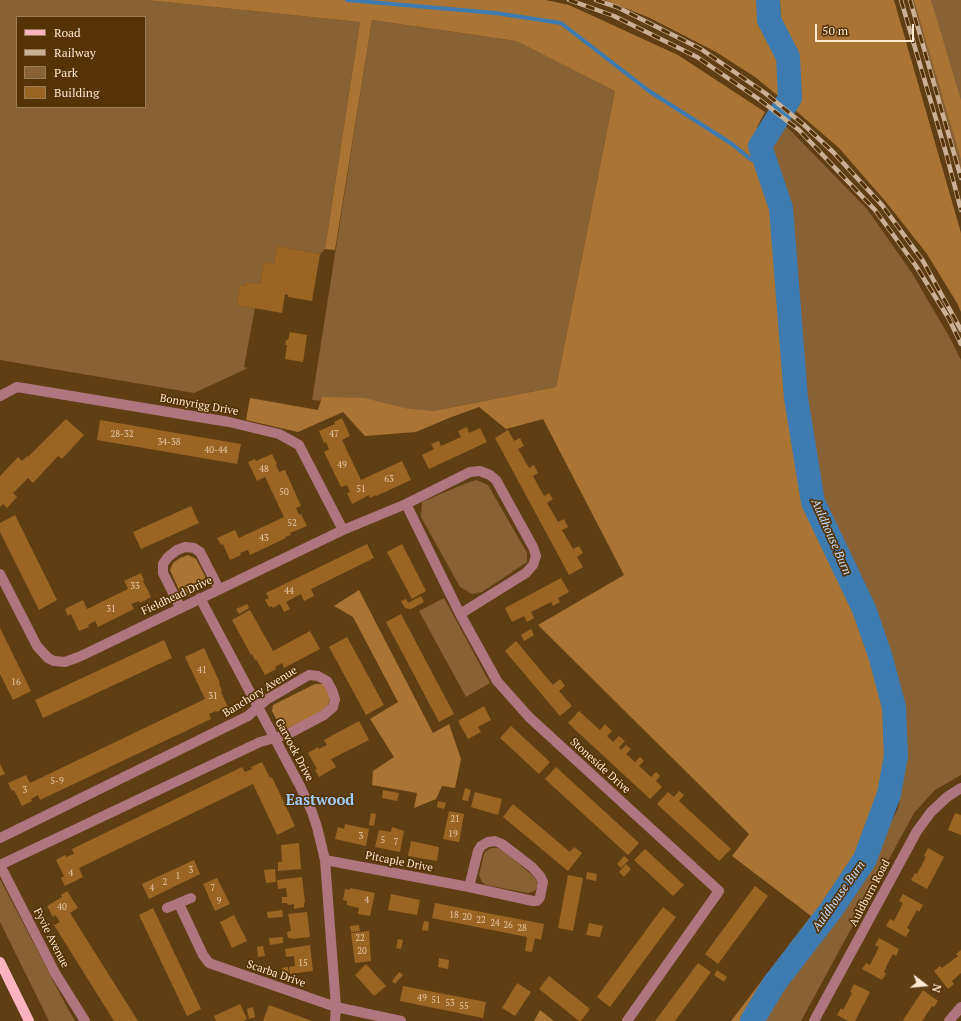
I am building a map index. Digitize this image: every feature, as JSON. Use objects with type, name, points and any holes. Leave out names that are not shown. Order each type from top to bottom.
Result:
[{"type":"main road","points":[[0,962],[29,1021]]},
{"type":"street","name":"Bonnyrigg Drive","points":[[0,396],[17,387],[229,422],[279,434],[299,445],[343,530]]},
{"type":"street","name":"Fieldhead Drive","points":[[0,574],[37,646],[48,658],[54,661],[65,662],[81,656],[180,607],[343,530],[406,504],[470,472],[480,471],[490,475],[496,480],[533,547],[536,556],[533,565],[526,573],[460,614]]},
{"type":"street","name":"Stoneside Drive","points":[[406,504],[460,614],[494,677],[529,718],[719,891],[628,1021]]},
{"type":"street","points":[[180,607],[163,573],[163,564],[168,556],[177,550],[185,547],[194,548],[200,552],[219,589]]},
{"type":"street","name":"Garvock Drive","points":[[200,598],[275,738],[312,812],[317,827],[325,860],[336,1006],[335,1021]]},
{"type":"street","name":"Banchory Avenue","points":[[0,838],[248,716],[266,700],[309,676],[318,676],[327,681],[332,690],[335,699],[333,707],[324,715],[286,735],[260,742],[0,865]]},
{"type":"street","name":"Auldburn Road","points":[[814,1021],[917,831],[931,812],[947,797],[961,788]]},
{"type":"street","name":"Pitcaple Drive","points":[[325,860],[469,887],[533,901],[537,901],[540,897],[543,882],[532,867],[502,844],[495,841],[488,842],[478,851],[469,887]]},
{"type":"street","name":"Fyvie Avenue","points":[[0,865],[55,973],[85,1021]]},
{"type":"street","points":[[167,908],[191,898]]},
{"type":"street","name":"Scarba Drive","points":[[179,904],[203,955],[209,963],[336,1006],[401,1021]]},
{"type":"street","points":[[949,1021],[961,1007]]},
{"type":"green space","points":[[0,0],[146,0],[360,22],[325,249],[320,254],[277,246],[274,264],[264,262],[260,284],[246,282],[245,286],[240,285],[237,305],[255,308],[244,367],[248,368],[194,393],[0,360]]},
{"type":"green space","points":[[910,0],[961,0],[961,178],[954,151]]},
{"type":"green space","points":[[372,20],[516,41],[615,91],[556,387],[433,411],[312,400]]},
{"type":"green space","points":[[779,122],[789,129],[867,209],[912,273],[950,338],[961,360],[961,775],[935,790],[914,813],[801,1021],[759,1021],[798,964],[860,880],[898,809],[906,760],[868,608],[821,500],[802,397],[787,207],[764,147]]},
{"type":"green space","points":[[476,480],[488,485],[527,553],[527,562],[482,592],[472,594],[460,587],[421,517],[422,502]]},
{"type":"green space","points":[[444,598],[490,683],[466,697],[419,611]]},
{"type":"green space","points":[[491,848],[503,850],[535,878],[538,884],[535,891],[528,893],[486,885],[482,882],[479,875],[484,854]]},
{"type":"green space","points":[[0,879],[75,1021],[49,1021],[0,922]]},
{"type":"shaded area","points":[[146,0],[546,0],[569,5],[678,55],[765,112],[757,127],[755,151],[766,188],[778,209],[794,412],[811,505],[853,599],[881,683],[888,746],[880,800],[857,865],[745,1021],[731,1021],[811,916],[732,856],[749,834],[538,625],[624,575],[543,419],[506,429],[479,407],[416,432],[365,436],[343,412],[298,432],[246,420],[250,398],[318,410],[322,397],[365,398],[404,408],[433,411],[556,387],[615,91],[516,41],[372,20],[335,250],[325,249],[360,22]]},
{"type":"shaded area","points":[[605,0],[763,0],[764,19],[780,47],[785,77],[783,100],[755,77],[716,52],[650,18]]},
{"type":"shaded area","points":[[780,0],[894,0],[961,233],[961,312],[927,254],[886,202],[839,148],[795,110],[800,88],[795,46],[781,24]]},
{"type":"shaded area","points":[[914,0],[931,0],[961,100],[961,159]]},
{"type":"shaded area","points":[[188,555],[196,559],[205,576],[205,587],[189,596],[181,594],[170,570],[173,563]]},
{"type":"shaded area","points":[[359,590],[433,733],[449,724],[461,759],[455,788],[442,786],[436,799],[414,808],[417,793],[372,785],[373,771],[394,757],[370,719],[398,702],[353,617],[334,606]]},
{"type":"shaded area","points":[[315,684],[324,684],[330,697],[328,705],[319,713],[288,728],[280,726],[272,711],[273,705]]},
{"type":"shaded area","points":[[540,1010],[554,1021],[534,1021]]},
{"type":"building","points":[[277,246],[320,254],[312,301],[288,297],[288,295],[285,294],[282,313],[237,305],[240,285],[245,286],[246,282],[260,284],[264,262],[274,264]]},
{"type":"building","points":[[290,332],[307,335],[303,362],[285,359],[287,345],[285,345]]},
{"type":"building","points":[[342,418],[350,436],[342,440],[361,480],[402,461],[411,480],[376,496],[375,495],[370,498],[369,495],[352,504],[347,493],[350,492],[347,485],[341,487],[324,452],[329,449],[326,442],[324,443],[319,431],[335,424],[334,422]]},
{"type":"building","points":[[66,419],[84,435],[62,459],[58,456],[33,483],[28,478],[13,493],[17,497],[7,508],[3,504],[0,507],[0,476],[18,457],[22,461],[27,456],[28,457]]},
{"type":"building","points":[[100,420],[241,444],[237,464],[97,440]]},
{"type":"building","points":[[467,427],[469,433],[480,428],[487,442],[429,469],[422,455],[434,449],[431,444],[439,441],[441,446],[461,437],[458,431]]},
{"type":"building","points":[[508,430],[514,441],[520,438],[524,446],[518,449],[529,468],[534,465],[538,473],[533,476],[544,496],[549,493],[553,499],[547,503],[558,522],[564,519],[568,527],[562,530],[573,549],[579,546],[583,553],[577,557],[583,567],[569,575],[495,438]]},
{"type":"building","points":[[272,454],[279,472],[285,470],[301,506],[296,508],[307,526],[290,533],[291,535],[285,537],[286,538],[250,555],[248,550],[240,553],[241,555],[230,560],[223,544],[221,545],[217,538],[235,530],[239,538],[284,517],[265,477],[257,481],[248,462],[255,459],[256,461]]},
{"type":"building","points":[[191,506],[199,523],[141,549],[133,532]]},
{"type":"building","points":[[15,515],[57,600],[39,610],[0,532],[0,523]]},
{"type":"building","points":[[367,544],[374,558],[311,589],[314,596],[304,601],[301,594],[286,602],[290,609],[284,612],[280,604],[273,608],[272,606],[269,607],[265,600],[269,598],[266,593]]},
{"type":"building","points":[[402,544],[426,591],[412,599],[387,552]]},
{"type":"building","points":[[141,573],[144,580],[143,581],[151,597],[140,603],[139,601],[131,604],[134,609],[98,627],[95,621],[88,625],[89,627],[79,631],[71,614],[68,616],[65,609],[83,600],[87,609],[128,589],[124,581]]},
{"type":"building","points":[[561,578],[569,592],[558,598],[560,602],[553,606],[551,602],[531,612],[534,618],[527,622],[524,616],[512,622],[505,608]]},
{"type":"building","points":[[421,596],[424,602],[411,609],[405,608],[401,601],[406,599],[408,603]]},
{"type":"building","points":[[247,604],[249,608],[239,614],[236,609]]},
{"type":"building","points":[[250,610],[273,651],[310,631],[320,649],[284,668],[282,663],[275,667],[276,669],[265,675],[256,659],[255,660],[252,654],[251,655],[232,620]]},
{"type":"building","points":[[401,614],[454,714],[439,722],[386,622]]},
{"type":"building","points":[[0,628],[31,691],[13,700],[0,674]]},
{"type":"building","points":[[531,629],[534,635],[524,641],[521,635]]},
{"type":"building","points":[[347,637],[384,705],[366,715],[329,647]]},
{"type":"building","points":[[164,640],[172,658],[43,718],[35,700]]},
{"type":"building","points":[[516,641],[553,685],[560,679],[565,686],[559,691],[572,706],[560,716],[505,651]]},
{"type":"building","points":[[204,648],[220,683],[221,692],[228,707],[209,714],[211,719],[40,800],[38,795],[31,799],[32,801],[22,806],[14,790],[12,791],[8,783],[26,775],[30,783],[205,699],[185,657]]},
{"type":"building","points":[[484,706],[491,720],[478,727],[481,732],[468,739],[458,721]]},
{"type":"building","points":[[579,711],[600,730],[605,724],[612,731],[607,736],[613,742],[619,736],[625,741],[619,747],[621,750],[626,745],[631,749],[626,754],[635,762],[640,757],[644,761],[639,766],[651,777],[656,772],[660,776],[656,781],[662,787],[650,799],[568,723]]},
{"type":"building","points":[[359,721],[369,740],[331,759],[336,767],[319,777],[315,770],[317,769],[308,753],[318,747],[319,749],[327,745],[324,740]]},
{"type":"building","points":[[511,726],[550,762],[539,774],[500,738]]},
{"type":"building","points":[[262,762],[270,778],[272,777],[295,826],[277,835],[253,784],[79,868],[83,877],[65,886],[61,878],[64,876],[56,860],[65,855],[66,857],[74,854],[72,849],[242,767],[245,772],[252,769],[251,767]]},
{"type":"building","points":[[0,764],[5,774],[0,776]]},
{"type":"building","points":[[556,767],[639,843],[628,855],[545,779]]},
{"type":"building","points":[[465,788],[471,790],[468,801],[462,800]]},
{"type":"building","points":[[383,790],[399,793],[397,801],[382,798]]},
{"type":"building","points":[[679,791],[684,795],[679,801],[731,849],[719,861],[657,804],[668,792],[674,797]]},
{"type":"building","points":[[475,792],[502,799],[498,815],[471,807]]},
{"type":"building","points":[[438,801],[446,803],[444,809],[437,807]]},
{"type":"building","points":[[513,804],[570,852],[574,847],[582,853],[568,871],[503,817]]},
{"type":"building","points":[[449,811],[464,814],[459,842],[443,839]]},
{"type":"building","points":[[371,813],[376,814],[374,826],[369,825]]},
{"type":"building","points":[[955,813],[961,815],[961,835],[948,830]]},
{"type":"building","points":[[345,824],[369,829],[366,846],[335,839],[338,827],[344,829]]},
{"type":"building","points":[[392,827],[404,831],[400,852],[375,847],[379,830],[391,832]]},
{"type":"building","points":[[411,841],[439,847],[437,861],[408,856]]},
{"type":"building","points":[[299,843],[301,869],[278,871],[278,862],[282,862],[281,845]]},
{"type":"building","points":[[928,848],[944,857],[927,889],[911,880],[915,873],[917,874],[926,857],[924,856]]},
{"type":"building","points":[[645,849],[684,885],[673,896],[634,860]]},
{"type":"building","points":[[624,856],[629,860],[621,868],[617,864]]},
{"type":"building","points":[[194,860],[200,874],[149,899],[142,884]]},
{"type":"building","points":[[626,864],[631,869],[624,877],[619,872]]},
{"type":"building","points":[[275,869],[276,882],[266,883],[264,870]]},
{"type":"building","points":[[587,872],[597,874],[596,881],[586,879]]},
{"type":"building","points":[[568,875],[583,878],[573,931],[558,928]]},
{"type":"building","points":[[302,877],[305,903],[304,907],[294,909],[294,904],[288,905],[287,903],[282,903],[282,897],[287,897],[286,888],[278,889],[277,880]]},
{"type":"building","points":[[217,878],[230,904],[215,911],[203,884]]},
{"type":"building","points":[[755,886],[768,896],[718,964],[705,954]]},
{"type":"building","points":[[350,888],[375,893],[370,916],[358,914],[359,908],[347,905],[347,901],[343,900],[345,889],[350,890]]},
{"type":"building","points":[[67,891],[78,908],[70,913],[138,1021],[114,1021],[54,925],[60,922],[55,915],[53,917],[47,906],[62,897],[61,895]]},
{"type":"building","points":[[391,894],[420,900],[417,915],[388,910]]},
{"type":"building","points":[[903,894],[923,905],[919,912],[917,910],[907,928],[910,930],[906,937],[886,926],[890,919],[894,921],[903,903],[899,901]]},
{"type":"building","points":[[435,903],[544,924],[541,940],[535,938],[532,952],[525,951],[527,937],[432,918]]},
{"type":"building","points":[[663,907],[676,917],[610,1007],[597,997]]},
{"type":"building","points":[[153,908],[201,1009],[187,1016],[139,915]]},
{"type":"building","points":[[282,910],[283,917],[268,918],[267,912]]},
{"type":"building","points":[[307,912],[310,937],[288,938],[287,932],[291,931],[288,914]]},
{"type":"building","points":[[234,915],[247,941],[232,948],[220,922]]},
{"type":"building","points":[[424,921],[429,922],[428,931],[422,930]]},
{"type":"building","points":[[589,923],[603,926],[600,937],[586,935]]},
{"type":"building","points":[[359,925],[360,931],[351,932],[350,926]]},
{"type":"building","points":[[369,931],[371,961],[355,963],[351,933]]},
{"type":"building","points":[[283,937],[283,943],[270,945],[269,938]]},
{"type":"building","points":[[879,938],[899,949],[896,956],[893,954],[888,963],[884,972],[886,974],[882,980],[862,969],[866,963],[870,965],[879,947],[875,945]]},
{"type":"building","points":[[398,939],[403,940],[401,949],[396,948]]},
{"type":"building","points":[[310,945],[313,971],[290,974],[289,967],[295,966],[294,956],[286,957],[285,949]]},
{"type":"building","points":[[263,946],[265,956],[258,957],[257,947]]},
{"type":"building","points":[[961,950],[961,973],[952,981],[954,984],[948,989],[934,971],[940,966],[942,968],[958,956],[956,954]]},
{"type":"building","points":[[439,958],[449,960],[448,969],[438,967]]},
{"type":"building","points":[[698,963],[711,972],[675,1021],[655,1021]]},
{"type":"building","points":[[366,964],[386,986],[374,996],[355,975]]},
{"type":"building","points":[[288,967],[289,976],[283,976],[282,968]]},
{"type":"building","points":[[717,970],[727,977],[724,982],[714,975]]},
{"type":"building","points":[[399,972],[403,975],[395,984],[392,981]]},
{"type":"building","points":[[549,976],[590,1009],[581,1021],[579,1021],[539,989]]},
{"type":"building","points":[[517,983],[531,992],[515,1016],[502,1008]]},
{"type":"building","points":[[854,984],[870,992],[855,1021],[848,1021],[837,1015],[841,1008],[843,1010],[852,993],[850,992]]},
{"type":"building","points":[[403,986],[486,1002],[483,1018],[400,1001]]},
{"type":"building","points":[[923,990],[938,1001],[934,1007],[932,1006],[922,1021],[904,1021],[903,1020]]},
{"type":"building","points":[[240,1004],[247,1019],[243,1021],[216,1021],[214,1016]]},
{"type":"building","points":[[269,1005],[312,1021],[263,1021]]},
{"type":"building","points":[[253,1007],[255,1017],[249,1019],[247,1009]]},
{"type":"waterway","points":[[347,0],[495,13],[561,23],[649,91],[732,144],[749,158],[766,167]]},
{"type":"waterway","name":"Auldhouse Burn","points":[[752,1021],[774,984],[831,910],[865,859],[889,794],[896,756],[894,707],[880,655],[864,609],[813,502],[796,398],[781,208],[760,146],[790,98],[788,57],[769,20],[768,0]]},
{"type":"railway","points":[[569,0],[614,16],[697,57],[760,100],[799,130],[875,210],[916,266],[949,319],[961,344]]},
{"type":"railway","points":[[596,0],[617,7],[701,49],[765,93],[803,124],[833,152],[882,205],[923,261],[961,330]]},
{"type":"railway","points":[[901,0],[946,153],[961,210]]},
{"type":"railway","points":[[910,0],[961,178]]},
{"type":"district","name":"Eastwood","points":[[320,801]]}]
